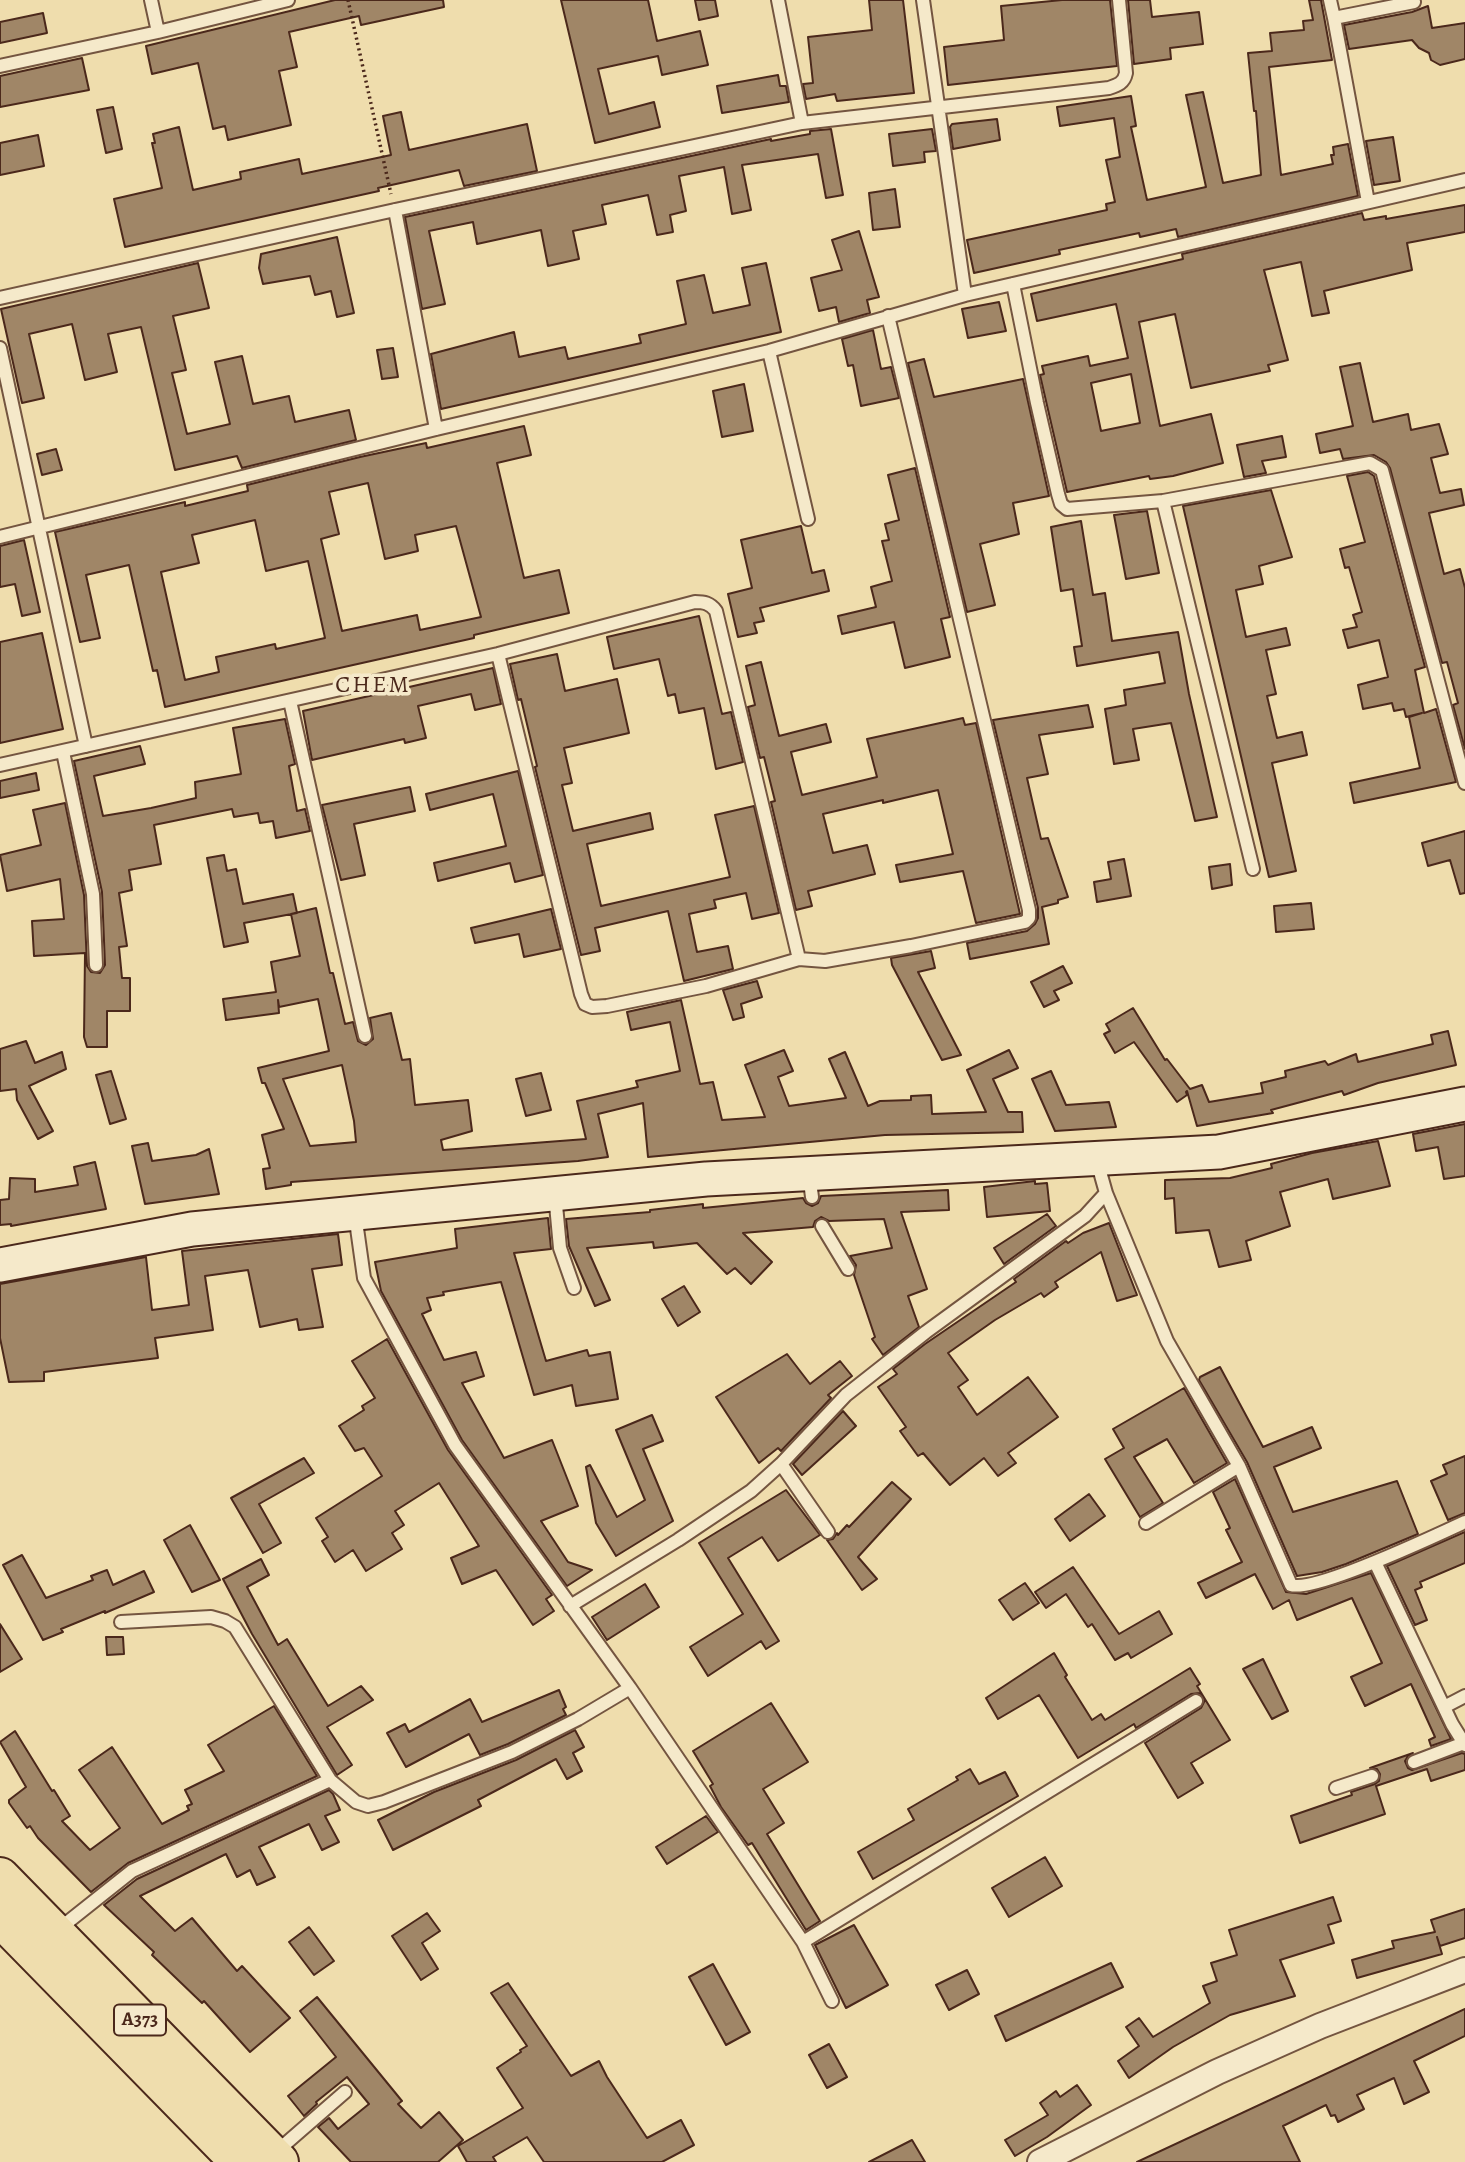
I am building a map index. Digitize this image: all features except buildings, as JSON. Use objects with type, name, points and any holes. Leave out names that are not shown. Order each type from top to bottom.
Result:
[{"type":"highway","name":"A373","points":[[0,1877],[264,2160]]},
{"type":"highway","name":"A373","points":[[0,1917],[264,2160]]},
{"type":"street","points":[[0,1265],[192,1230],[706,1179],[810,1186],[1097,1159],[1219,1152],[1465,1104]]},
{"type":"street","points":[[1040,2162],[1217,2071],[1320,2026],[1465,1970]]},
{"type":"lane","points":[[151,0],[158,32]]},
{"type":"lane","points":[[0,66],[158,32],[288,0]]},
{"type":"lane","points":[[778,0],[802,123]]},
{"type":"lane","points":[[923,0],[965,295]]},
{"type":"lane","points":[[0,298],[802,123],[1109,88],[1119,85],[1125,80],[1126,74],[1119,0]]},
{"type":"lane","points":[[1330,0],[1368,202]]},
{"type":"lane","points":[[1334,18],[1414,2]]},
{"type":"lane","points":[[0,537],[436,429],[769,351],[965,295],[1465,180]]},
{"type":"lane","points":[[395,210],[436,429]]},
{"type":"lane","points":[[1013,284],[1061,504],[1067,509],[1163,501],[1359,464],[1370,463],[1382,470],[1465,783]]},
{"type":"lane","points":[[498,654],[577,981],[585,1004],[592,1007],[619,1004],[706,986],[799,959],[825,961],[1025,922],[1029,918],[1023,883],[888,317]]},
{"type":"lane","points":[[0,348],[86,746]]},
{"type":"lane","points":[[769,351],[808,519]]},
{"type":"lane","points":[[1163,501],[1253,869]]},
{"type":"lane","points":[[0,765],[498,654],[695,602],[712,605],[716,611],[799,959]]},
{"type":"lane","points":[[290,701],[365,1036]]},
{"type":"lane","points":[[63,752],[93,894],[96,965]]},
{"type":"lane","points":[[1097,1159],[1106,1193],[1167,1341],[1239,1466],[1291,1585],[1306,1586],[1375,1562],[1465,1522]]},
{"type":"lane","points":[[570,1606],[678,1540],[751,1490],[780,1464],[846,1395],[926,1332],[1085,1216],[1106,1193]]},
{"type":"lane","points":[[555,1194],[560,1248],[574,1288]]},
{"type":"lane","points":[[355,1214],[364,1278],[455,1445],[630,1688],[803,1942],[832,2001]]},
{"type":"lane","points":[[822,1226],[848,1269]]},
{"type":"lane","points":[[780,1464],[828,1532]]},
{"type":"lane","points":[[1146,1523],[1239,1466]]},
{"type":"lane","points":[[1375,1562],[1464,1744],[1414,1762]]},
{"type":"lane","points":[[121,1622],[211,1617],[235,1627],[330,1780],[356,1802],[368,1806],[512,1752],[578,1719],[630,1688]]},
{"type":"lane","points":[[1444,1707],[1465,1696]]},
{"type":"lane","points":[[803,1942],[1196,1701]]},
{"type":"lane","points":[[1336,1788],[1372,1776]]},
{"type":"lane","points":[[55,1933],[132,1871],[330,1780]]},
{"type":"lane","points":[[264,2160],[345,2092]]},
{"type":"path","points":[[348,0],[395,210]]},
{"type":"district","name":"CHEM","points":[[373,686]]}]
